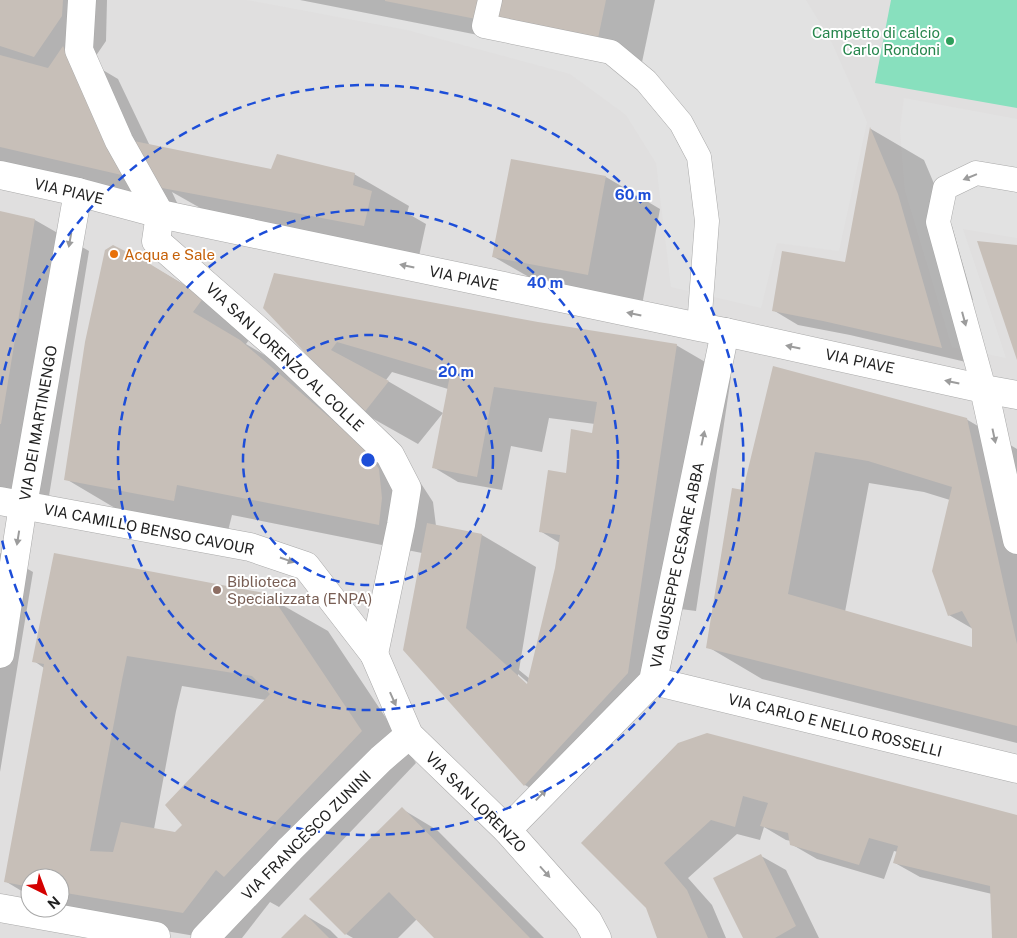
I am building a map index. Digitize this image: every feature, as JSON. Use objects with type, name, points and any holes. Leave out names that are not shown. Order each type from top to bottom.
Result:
[{"type":"street","points":[[82,0],[79,50],[118,141],[160,214]]},
{"type":"street","name":"VIA PIAVE","points":[[0,175],[78,192],[160,214],[1017,395]]},
{"type":"street","name":"VIA DEI MARTINENGO","points":[[0,654],[12,503],[78,192]]},
{"type":"street","name":"VIA SAN LORENZO AL COLLE","points":[[160,214],[156,241],[283,352],[390,454],[407,488],[374,654]]},
{"type":"street","name":"VIA GIUSEPPE CESARE ABBA","points":[[507,830],[653,681],[712,330]]},
{"type":"street","points":[[984,389],[1017,540]]},
{"type":"street","name":"VIA CAMILLO BENSO CAVOUR","points":[[12,503],[250,547],[306,566],[374,654]]},
{"type":"street","name":"VIA SAN LORENZO","points":[[374,654],[410,735],[507,830],[588,922],[597,938]]},
{"type":"street","name":"VIA CARLO E NELLO ROSSELLI","points":[[653,681],[1017,768]]},
{"type":"street","name":"VIA FRANCESCO ZUNINI","points":[[205,938],[289,850],[381,759],[410,735]]},
{"type":"street","points":[[0,908],[156,936]]},
{"type":"lane","points":[[490,0],[484,26],[611,52],[646,81],[681,123],[699,157],[707,221],[712,330]]},
{"type":"lane","points":[[984,389],[938,222],[944,188],[976,173],[1017,180]]},
{"type":"shaded area","points":[[0,0],[1017,0],[1017,938],[0,938]]},
{"type":"shaded area","points":[[247,0],[806,0],[832,43],[867,122],[839,251],[777,243],[761,308],[671,287],[656,163],[626,115],[570,74],[407,30]]},
{"type":"shaded area","points":[[904,98],[1017,119],[1017,238],[963,229],[1006,358],[952,347],[905,190],[900,130]]},
{"type":"green space","name":"Campetto di calcio Carlo Rondoni","points":[[891,0],[1017,0],[1017,108],[875,83]]},
{"type":"building","points":[[0,0],[63,0],[62,16],[34,57],[0,46]]},
{"type":"building","points":[[385,0],[606,0],[597,43]]},
{"type":"building","points":[[63,46],[126,176],[0,147],[0,55],[48,68]]},
{"type":"building","points":[[870,127],[898,194],[942,348],[772,311],[782,251],[845,262]]},
{"type":"building","points":[[129,140],[271,169],[277,154],[355,173],[353,185],[372,191],[364,226],[162,188]]},
{"type":"building","points":[[511,159],[606,176],[588,275],[492,257]]},
{"type":"building","points":[[0,211],[35,219],[1,424],[0,424]]},
{"type":"building","points":[[977,241],[1017,245],[1017,360]]},
{"type":"building","points":[[113,245],[145,261],[204,297],[193,312],[240,340],[366,449],[379,469],[382,498],[379,525],[177,485],[174,501],[64,480],[85,342],[105,250]]},
{"type":"building","points":[[274,273],[538,322],[677,344],[628,673],[524,786],[403,650],[427,523],[482,534],[466,628],[527,684],[555,568],[560,535],[539,532],[548,470],[566,473],[571,429],[592,433],[597,402],[494,387],[477,477],[432,468],[450,375],[337,342],[331,350],[389,381],[363,414],[263,308]]},
{"type":"building","points":[[773,366],[967,418],[1017,644],[1017,726],[706,648],[732,488],[743,490]],"holes":[[[815,452],[868,461],[952,487],[932,571],[948,616],[962,611],[972,629],[972,647],[788,594]]]},
{"type":"building","points":[[54,553],[264,593],[273,598],[362,731],[224,877],[216,870],[183,913],[70,894],[70,868],[20,868],[20,885],[4,882],[44,664],[32,662]],"holes":[[[127,656],[252,676],[270,694],[165,805],[182,825],[175,832],[121,822],[113,852],[90,851]]]},
{"type":"building","points":[[707,733],[1017,815],[1017,938],[992,938],[990,886],[893,863],[898,846],[869,838],[859,865],[790,845],[788,833],[760,826],[768,803],[743,796],[735,827],[711,820],[664,863],[687,890],[708,938],[657,938],[646,908],[581,843],[678,743]]},
{"type":"building","points":[[402,807],[530,938],[434,938],[389,892],[345,935],[309,899]]},
{"type":"building","points":[[761,854],[796,926],[775,938],[743,938],[713,878]]},
{"type":"building","points":[[305,914],[329,938],[281,938]]},
{"type":"place","name":"Campetto di calcio Carlo Rondoni","points":[[950,41]]},
{"type":"place","name":"Acqua e Sale","points":[[114,254]]},
{"type":"place","name":"Biblioteca Specializzata (ENPA)","points":[[217,590]]}]
